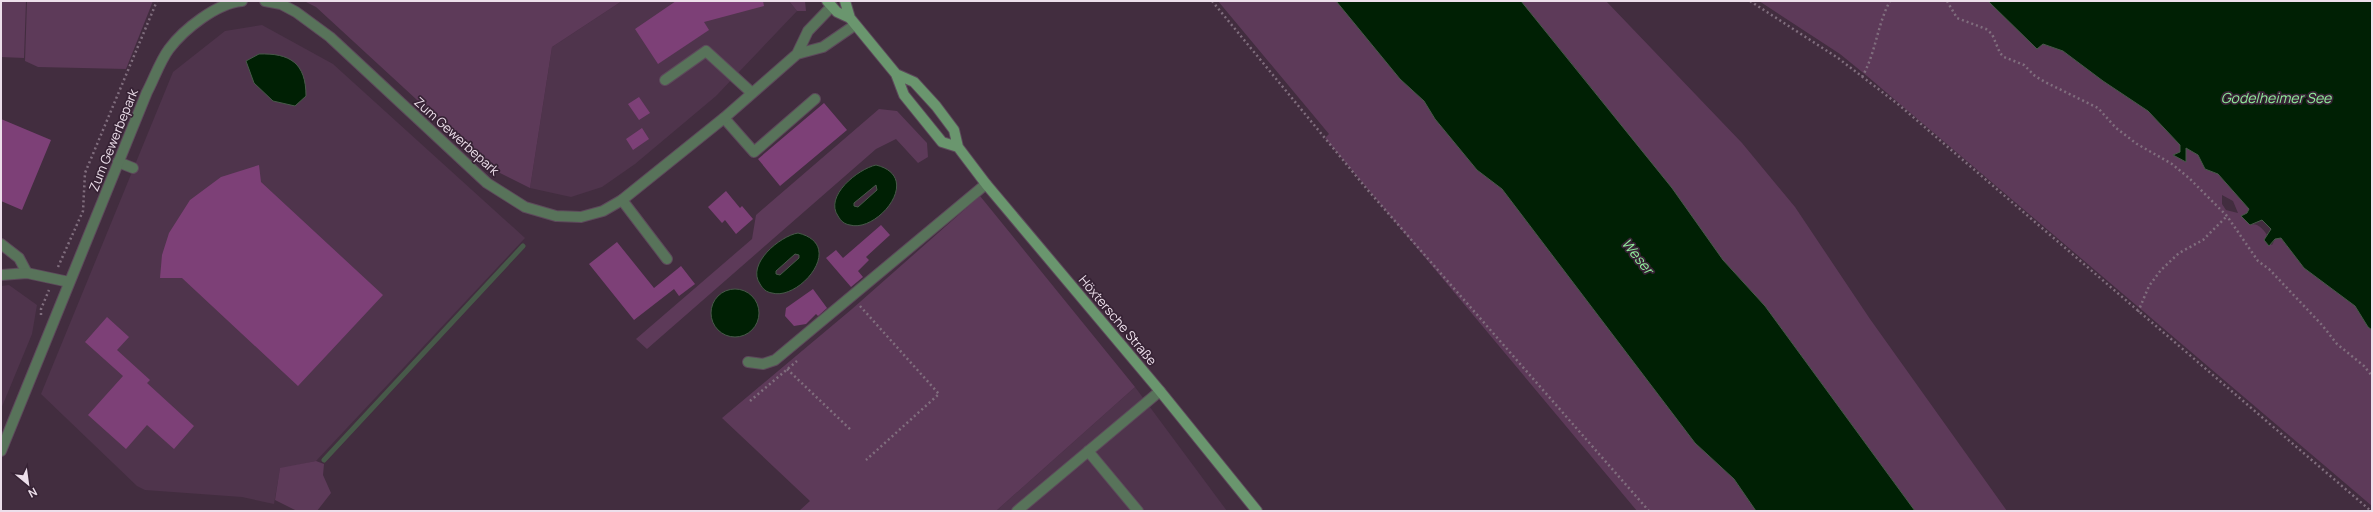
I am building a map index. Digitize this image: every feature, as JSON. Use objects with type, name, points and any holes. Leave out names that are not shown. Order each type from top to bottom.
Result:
[{"type":"street","name":"Zum Gewerbepark","points":[[1,451],[147,92],[169,49],[217,4],[242,1]]},
{"type":"street","name":"Zum Gewerbepark","points":[[265,1],[281,4],[296,12],[330,37],[487,183],[525,208],[556,216],[581,217],[603,211],[622,200],[724,118],[797,54],[808,31],[830,4]]},
{"type":"street","points":[[844,1],[853,21]]},
{"type":"street","points":[[830,4],[837,12],[853,21]]},
{"type":"street","name":"Zum Gewerbepark","points":[[797,54],[823,46],[853,21]]},
{"type":"street","name":"Höxtersche Straße","points":[[853,21],[896,74],[904,95],[942,142],[958,147]]},
{"type":"street","points":[[665,80],[706,51],[752,93]]},
{"type":"street","name":"Höxtersche Straße","points":[[896,74],[914,82],[936,106],[954,130],[958,147],[986,184],[1160,390],[1257,511]]},
{"type":"street","points":[[724,118],[754,152],[815,99]]},
{"type":"street","points":[[118,162],[133,168]]},
{"type":"street","points":[[748,362],[763,364],[775,360],[794,346],[986,184]]},
{"type":"street","points":[[622,200],[667,259]]},
{"type":"street","points":[[1,244],[19,258],[27,273]]},
{"type":"street","points":[[1,275],[27,273],[69,282]]},
{"type":"street","points":[[1017,511],[1160,390]]},
{"type":"street","points":[[1088,451],[1138,511]]},
{"type":"path","points":[[66,248],[83,211],[85,173],[157,1]]},
{"type":"path","points":[[1212,1],[1366,188],[1649,511]]},
{"type":"path","points":[[1750,1],[1838,58],[1899,105],[2371,511]]},
{"type":"path","points":[[1862,77],[1871,62],[1880,23],[1890,1]]},
{"type":"path","points":[[1948,1],[1957,18],[1986,29],[2004,56],[2024,65],[2045,82],[2098,108],[2116,128],[2137,144],[2172,164],[2190,178],[2227,216],[2258,261],[2279,279],[2333,339],[2372,376]]},
{"type":"path","points":[[2138,312],[2149,286],[2161,270],[2179,253],[2203,240],[2227,216]]},
{"type":"path","points":[[860,306],[939,394],[866,460]]},
{"type":"path","points":[[750,401],[788,369],[852,430]]},
{"type":"shaded area","points":[[1,1],[26,1],[24,58],[1,57]]},
{"type":"shaded area","points":[[27,1],[153,1],[126,69],[38,67],[25,61]]},
{"type":"shaded area","points":[[304,1],[622,1],[552,47],[530,188],[492,169],[316,7]]},
{"type":"shaded area","points":[[622,1],[789,1],[797,11],[716,96],[635,164],[602,187],[571,197],[530,188],[552,47]]},
{"type":"shaded area","points":[[789,1],[805,1],[806,11],[797,11]]},
{"type":"shaded area","points":[[1218,1],[1336,1],[1400,79],[1424,101],[1435,119],[1477,170],[1502,189],[1695,443],[1734,479],[1756,511],[1637,511],[1325,138],[1329,134]]},
{"type":"shaded area","points":[[1521,1],[1606,1],[1742,143],[1795,207],[1870,319],[2007,511],[1915,511],[1765,306],[1723,260],[1587,82]]},
{"type":"shaded area","points":[[1759,1],[1988,1],[2037,48],[2042,44],[2063,51],[2103,81],[2148,111],[2180,145],[2180,152],[2173,155],[2186,157],[2186,148],[2198,155],[2205,169],[2218,174],[2249,209],[2247,213],[2241,216],[2250,225],[2253,224],[2262,229],[2267,235],[2264,240],[2272,245],[2275,239],[2281,238],[2304,268],[2355,306],[2368,327],[2372,330],[2372,506],[1867,76],[1840,54]],"holes":[[[2222,195],[2233,201],[2238,213],[2226,210],[2222,204]]]},
{"type":"shaded area","points":[[262,25],[333,64],[525,238],[316,461],[280,469],[274,504],[242,497],[145,490],[137,486],[41,394],[173,72],[225,31]]},
{"type":"shaded area","points":[[879,109],[897,111],[927,143],[928,157],[918,163],[896,139],[876,149],[647,349],[636,339],[752,239],[756,215]]},
{"type":"shaded area","points":[[980,196],[1135,387],[996,511],[799,511],[810,501],[722,418],[852,309]]},
{"type":"shaded area","points":[[9,285],[37,305],[32,334],[1,409],[1,286]]},
{"type":"shaded area","points":[[1135,387],[1227,511],[996,511]]},
{"type":"shaded area","points":[[316,461],[324,464],[323,475],[331,493],[317,511],[297,511],[275,500],[280,468]]},
{"type":"water","name":"Weser","points":[[1336,1],[1521,1],[1672,188],[1723,260],[1765,306],[1915,511],[1756,511],[1734,479],[1695,443],[1502,189],[1477,170],[1435,119],[1424,101],[1400,79]]},
{"type":"water","name":"Godelheimer See","points":[[1988,1],[2372,1],[2372,330],[2368,327],[2355,306],[2304,268],[2281,238],[2275,239],[2269,246],[2264,240],[2271,229],[2262,220],[2250,225],[2241,216],[2247,213],[2249,209],[2218,174],[2205,169],[2198,155],[2186,148],[2186,162],[2173,155],[2180,152],[2180,145],[2148,111],[2103,81],[2063,51],[2043,44],[2037,49]]},
{"type":"water","points":[[259,54],[270,54],[287,58],[294,62],[299,68],[303,75],[306,96],[295,106],[273,101],[254,83],[246,61]]},
{"type":"water","points":[[876,165],[890,171],[896,181],[896,191],[891,202],[883,213],[872,221],[861,225],[846,224],[838,216],[835,208],[839,192],[852,178]],"holes":[[[876,185],[877,190],[858,207],[854,206],[854,203]]]},
{"type":"water","points":[[798,233],[812,239],[818,249],[818,259],[814,270],[805,281],[794,289],[783,293],[768,292],[760,284],[757,276],[761,260],[774,245],[791,235]],"holes":[[[795,254],[799,255],[799,258],[780,275],[776,274],[776,271]]]},
{"type":"water","points":[[730,289],[740,289],[752,296],[759,308],[759,318],[752,330],[740,337],[730,337],[722,333],[715,326],[711,318],[711,308],[715,300],[722,293]]},
{"type":"building","points":[[676,1],[763,1],[764,6],[704,22],[709,30],[658,64],[635,29]]},
{"type":"building","points":[[639,97],[650,113],[639,120],[628,104]]},
{"type":"building","points":[[824,103],[847,130],[780,186],[758,159]]},
{"type":"building","points":[[1,119],[51,140],[22,210],[1,201]]},
{"type":"building","points":[[642,128],[649,139],[633,150],[626,139]]},
{"type":"building","points":[[259,165],[261,182],[383,295],[298,386],[182,278],[160,278],[162,255],[169,233],[190,200],[221,177]]},
{"type":"building","points":[[726,191],[740,208],[742,206],[753,219],[736,234],[725,220],[722,223],[708,207]]},
{"type":"building","points":[[881,225],[890,235],[866,257],[869,260],[858,271],[863,277],[851,287],[826,258],[836,250],[843,258]]},
{"type":"building","points":[[617,242],[654,288],[681,266],[695,284],[679,296],[674,289],[634,320],[589,264]]},
{"type":"building","points":[[813,289],[827,308],[818,316],[816,314],[806,324],[794,326],[785,316],[786,308]]},
{"type":"building","points":[[107,317],[129,337],[117,350],[150,380],[147,383],[194,426],[174,449],[147,425],[126,449],[88,415],[123,376],[85,342]]},
{"type":"waterway","points":[[324,460],[523,246]]}]
